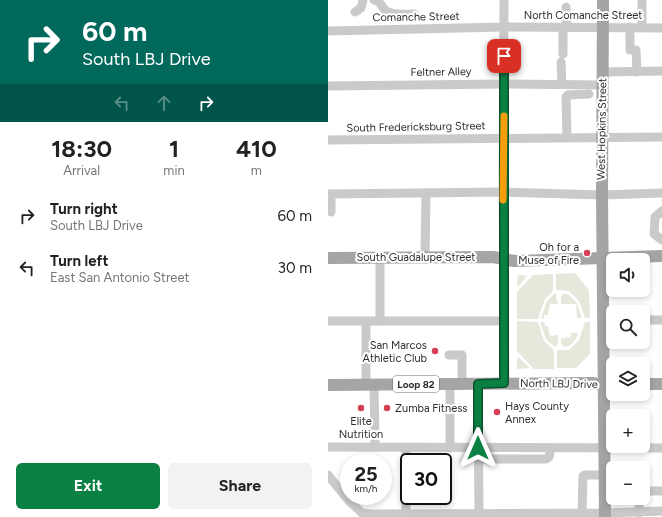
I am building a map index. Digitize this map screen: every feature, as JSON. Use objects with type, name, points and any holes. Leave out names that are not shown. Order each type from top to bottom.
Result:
[{"type":"main road","name":"West Hopkins Street","points":[[603,0],[602,259],[607,305]]},
{"type":"main road","name":"South Guadalupe Street","points":[[328,258],[493,257],[514,261],[662,256]]},
{"type":"main road","name":"North LBJ Drive","points":[[504,383],[592,383],[606,385]]},
{"type":"main road","name":"Loop 82","points":[[328,385],[504,383]]},
{"type":"main road","points":[[650,384],[662,384]]},
{"type":"main road","name":"West Hopkins Street","points":[[606,481],[604,475],[604,448],[607,401]]},
{"type":"main road","name":"West Hopkins Street","points":[[605,515],[607,505]]},
{"type":"street","points":[[355,12],[361,8],[363,0]]},
{"type":"street","points":[[504,0],[504,383]]},
{"type":"street","points":[[642,0],[642,28]]},
{"type":"street","points":[[379,1],[385,10],[390,13],[414,14]]},
{"type":"street","points":[[566,7],[562,58],[565,84],[568,95],[566,97],[567,138]]},
{"type":"street","points":[[630,27],[637,72]]},
{"type":"street","name":"North Comanche Street","points":[[504,28],[662,28]]},
{"type":"street","name":"Comanche Street","points":[[328,31],[504,28]]},
{"type":"street","points":[[603,72],[662,71]]},
{"type":"street","name":"Feltner Alley","points":[[328,86],[504,84],[603,85]]},
{"type":"street","points":[[568,95],[589,94]]},
{"type":"street","name":"South Fredericksburg Street","points":[[328,140],[662,137]]},
{"type":"street","points":[[331,212],[330,194],[503,192],[602,195],[661,193],[659,199],[662,209],[655,217],[654,234],[662,240]]},
{"type":"street","points":[[425,258],[426,193]]},
{"type":"street","points":[[380,257],[380,321]]},
{"type":"street","points":[[650,320],[662,320]]},
{"type":"street","points":[[328,321],[504,321]]},
{"type":"street","points":[[366,321],[375,447]]},
{"type":"street","points":[[449,355],[462,355],[462,384]]},
{"type":"street","points":[[450,384],[450,448]]},
{"type":"street","points":[[478,384],[479,515]]},
{"type":"street","points":[[328,446],[406,448],[662,448]]},
{"type":"street","points":[[406,448],[406,514]]},
{"type":"street","points":[[479,459],[546,459],[551,448]]},
{"type":"street","points":[[582,513],[583,476],[585,474],[604,475]]},
{"type":"street","points":[[328,475],[349,501],[362,513],[479,515],[551,515],[582,513],[605,515],[662,512]]},
{"type":"street","points":[[650,491],[662,491]]},
{"type":"street","points":[[639,505],[639,513]]},
{"type":"shaded area","points":[[575,273],[589,290],[590,318],[585,318],[579,301],[569,291],[556,290],[556,274]]},
{"type":"shaded area","points":[[553,274],[553,291],[545,299],[538,319],[517,319],[517,292],[533,275]]},
{"type":"shaded area","points":[[518,275],[527,276],[518,287],[517,283]]},
{"type":"shaded area","points":[[555,293],[558,304],[550,304],[548,315],[544,315],[544,319],[541,318],[547,301]]},
{"type":"shaded area","points":[[563,294],[568,294],[577,303],[582,318],[577,318],[576,304],[561,304],[561,296]]},
{"type":"shaded area","points":[[517,321],[538,322],[544,341],[554,350],[554,369],[534,369],[517,351]]},
{"type":"shaded area","points":[[540,322],[544,322],[545,326],[548,326],[550,336],[558,335],[558,344],[555,347],[546,339]]},
{"type":"shaded area","points":[[585,322],[590,322],[590,354],[576,368],[557,368],[557,350],[569,350],[579,340]]},
{"type":"shaded area","points":[[571,333],[578,333],[576,338],[569,346],[564,347],[561,344],[561,338],[571,337]]},
{"type":"shaded area","points":[[518,357],[529,367],[529,368],[518,369]]},
{"type":"slow traffic","points":[[503,200],[504,116]]},
{"type":"place","name":"Oh for a Muse of Fire","points":[[587,253]]},
{"type":"place","name":"San Marcos Athletic Club","points":[[435,351]]},
{"type":"place","name":"Elite Nutrition","points":[[361,408]]},
{"type":"place","name":"Zumba Fitness","points":[[387,408]]},
{"type":"place","name":"Hays County Annex","points":[[497,412]]},
{"type":"route","points":[[478,448],[478,384],[504,383],[504,56]]}]
